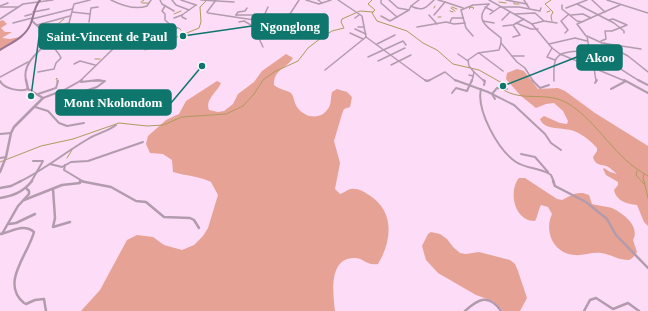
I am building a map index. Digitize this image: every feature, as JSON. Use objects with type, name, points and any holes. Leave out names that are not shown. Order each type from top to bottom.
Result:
[{"type":"main road","points":[[0,50],[24,34],[32,20],[32,13],[39,1]]},
{"type":"street","points":[[0,19],[28,2],[53,0]]},
{"type":"street","points":[[69,23],[72,9],[75,4],[90,0]]},
{"type":"street","points":[[111,0],[124,5],[141,8],[146,6],[151,0]]},
{"type":"street","points":[[160,0],[165,6],[172,8],[174,11]]},
{"type":"street","points":[[172,0],[175,5],[189,10]]},
{"type":"street","points":[[174,18],[196,6],[181,0]]},
{"type":"street","points":[[201,0],[206,2],[216,0],[234,2]]},
{"type":"street","points":[[216,0],[207,13],[275,23],[291,13],[299,0]]},
{"type":"street","points":[[306,0],[318,4],[331,0]]},
{"type":"street","points":[[318,0],[322,3]]},
{"type":"street","points":[[338,0],[363,18],[366,37]]},
{"type":"street","points":[[381,0],[380,2],[397,17]]},
{"type":"street","points":[[389,0],[405,13]]},
{"type":"street","points":[[381,16],[389,21],[405,13],[419,0]]},
{"type":"street","points":[[411,6],[416,10],[423,10],[434,0]]},
{"type":"street","points":[[438,0],[463,8],[481,3],[489,4]]},
{"type":"street","points":[[434,15],[448,0]]},
{"type":"street","points":[[506,0],[527,4]]},
{"type":"street","points":[[524,0],[529,8]]},
{"type":"street","points":[[566,8],[587,0]]},
{"type":"street","points":[[592,0],[605,12]]},
{"type":"street","points":[[607,0],[648,13]]},
{"type":"street","points":[[468,61],[471,57],[479,54],[499,50],[501,38],[485,26],[483,22],[482,13],[490,1],[532,24],[538,29],[552,48],[560,54],[627,81],[648,93]]},
{"type":"street","points":[[0,7],[8,2]]},
{"type":"street","points":[[577,4],[609,20],[620,27],[624,33]]},
{"type":"street","points":[[562,5],[562,9],[577,21],[582,22]]},
{"type":"street","points":[[590,54],[591,49],[586,36],[577,25],[620,5]]},
{"type":"street","points":[[165,6],[162,11],[165,14],[165,20],[178,28]]},
{"type":"street","points":[[490,14],[500,7],[514,6],[540,11],[541,8]]},
{"type":"street","points":[[0,7],[19,7]]},
{"type":"street","points":[[89,22],[91,8],[98,7]]},
{"type":"street","points":[[262,20],[268,7]]},
{"type":"street","points":[[486,7],[493,11]]},
{"type":"street","points":[[235,16],[238,12],[245,11],[248,8]]},
{"type":"street","points":[[398,8],[409,10]]},
{"type":"street","points":[[463,8],[461,10],[466,28],[473,36]]},
{"type":"street","points":[[25,16],[49,9]]},
{"type":"street","points":[[13,23],[32,20],[72,9]]},
{"type":"street","points":[[72,12],[90,14]]},
{"type":"street","points":[[502,20],[510,12]]},
{"type":"street","points":[[235,16],[291,13],[313,19],[320,28]]},
{"type":"street","points":[[291,13],[301,32]]},
{"type":"street","points":[[514,14],[535,13],[544,21]]},
{"type":"street","points":[[565,33],[568,30],[561,21],[570,15],[583,14],[591,18]]},
{"type":"street","points":[[182,15],[182,17],[186,19]]},
{"type":"street","points":[[355,18],[360,15]]},
{"type":"street","points":[[429,15],[437,24]]},
{"type":"street","points":[[37,25],[70,16]]},
{"type":"street","points":[[450,22],[451,18],[463,18]]},
{"type":"street","points":[[503,26],[513,25],[524,19]]},
{"type":"street","points":[[600,41],[606,39],[605,31],[612,31],[627,25],[613,19],[609,20]]},
{"type":"street","points":[[32,20],[44,34],[44,40],[47,43],[52,43],[53,47],[61,57],[56,62],[55,69],[38,72]]},
{"type":"street","points":[[239,22],[244,21],[258,29],[255,30],[263,47]]},
{"type":"street","points":[[532,24],[544,21],[558,23]]},
{"type":"street","points":[[168,23],[173,22]]},
{"type":"street","points":[[417,28],[446,22],[465,23]]},
{"type":"street","points":[[483,22],[494,22]]},
{"type":"street","points":[[41,30],[69,23],[70,25],[87,29]]},
{"type":"street","points":[[516,23],[532,30],[538,29]]},
{"type":"street","points":[[513,25],[520,35],[513,37]]},
{"type":"street","points":[[299,29],[309,27],[312,33]]},
{"type":"street","points":[[358,27],[364,27]]},
{"type":"street","points":[[262,29],[267,35],[274,37]]},
{"type":"street","points":[[355,29],[366,34]]},
{"type":"street","points":[[350,33],[363,39]]},
{"type":"street","points":[[359,37],[366,34]]},
{"type":"street","points":[[376,44],[395,34]]},
{"type":"street","points":[[586,36],[600,41],[628,56],[648,72]]},
{"type":"street","points":[[325,70],[366,37]]},
{"type":"street","points":[[366,37],[427,81],[445,72],[458,82],[492,94],[524,113],[545,134],[551,143],[561,150]]},
{"type":"street","points":[[549,44],[575,38],[587,41]]},
{"type":"street","points":[[368,57],[402,41],[406,45]]},
{"type":"street","points":[[53,47],[64,42],[67,42],[66,45]]},
{"type":"street","points":[[602,42],[640,49]]},
{"type":"street","points":[[43,98],[28,89],[22,91],[19,88],[6,88],[2,85],[0,78],[28,62],[47,43]]},
{"type":"street","points":[[501,43],[517,62],[525,68],[531,79],[538,87],[549,85]]},
{"type":"street","points":[[0,172],[6,157],[11,133],[19,121],[43,98],[64,90],[88,75],[114,48]]},
{"type":"street","points":[[378,61],[406,48]]},
{"type":"street","points":[[552,48],[547,57],[555,60]]},
{"type":"street","points":[[573,60],[585,52]]},
{"type":"street","points":[[554,81],[555,60],[560,54],[585,52],[613,63],[625,73],[648,85]]},
{"type":"street","points":[[458,54],[468,61],[474,72],[490,83]]},
{"type":"street","points":[[479,54],[503,71]]},
{"type":"street","points":[[391,66],[411,55]]},
{"type":"street","points":[[512,56],[524,56]]},
{"type":"street","points":[[585,64],[598,56]]},
{"type":"street","points":[[74,64],[80,61],[96,65]]},
{"type":"street","points":[[28,62],[25,77],[28,89]]},
{"type":"street","points":[[593,67],[597,79],[595,83]]},
{"type":"street","points":[[452,93],[456,88],[467,91],[474,72]]},
{"type":"street","points":[[469,75],[473,76]]},
{"type":"street","points":[[70,102],[77,103],[91,96],[91,94],[85,91],[97,87],[105,81],[98,80],[76,83]]},
{"type":"street","points":[[38,94],[56,88],[58,81]]},
{"type":"street","points":[[484,85],[486,81]]},
{"type":"street","points":[[611,89],[627,81]]},
{"type":"street","points":[[492,94],[498,88],[507,89]]},
{"type":"street","points":[[480,89],[478,96],[485,120],[508,155],[521,164],[548,173]]},
{"type":"street","points":[[492,94],[495,98]]},
{"type":"street","points":[[35,107],[48,112],[59,123],[67,126],[84,122]]},
{"type":"street","points":[[0,188],[11,186],[38,173],[88,138],[108,131],[116,125]]},
{"type":"street","points":[[0,134],[11,133]]},
{"type":"street","points":[[50,164],[60,167],[71,162],[84,161],[108,155],[143,142]]},
{"type":"street","points":[[521,154],[535,157],[551,175],[555,186],[589,205],[607,220],[616,235],[648,268]]},
{"type":"street","points":[[0,158],[6,157]]},
{"type":"street","points":[[0,198],[10,197],[32,183],[43,161],[34,161]]},
{"type":"street","points":[[65,165],[64,170],[81,182]]},
{"type":"street","points":[[24,200],[62,185],[81,182],[99,184],[111,187],[136,201],[146,202],[164,217],[190,218],[194,220],[198,228]]},
{"type":"street","points":[[1,234],[9,224],[18,206],[29,193],[26,188]]},
{"type":"street","points":[[53,189],[55,218],[53,227],[70,222]]},
{"type":"street","points":[[9,224],[16,223],[35,214]]},
{"type":"street","points":[[1,234],[22,228],[32,230],[34,235],[18,257]]},
{"type":"street","points":[[10,284],[12,290],[22,303],[26,304],[35,300],[44,299],[46,311]]},
{"type":"street","points":[[584,311],[590,300],[596,298],[613,310],[623,304],[628,303],[639,311]]},
{"type":"street","points":[[465,311],[476,300],[485,299],[494,302],[501,311]]},
{"type":"shaded area","points":[[3,20],[7,24],[1,28],[5,32],[12,32],[2,38],[10,39],[20,37],[0,51],[0,21]]},
{"type":"shaded area","points":[[286,54],[293,58],[278,73],[274,80],[274,85],[291,93],[297,107],[305,114],[310,116],[319,116],[324,113],[330,105],[332,92],[337,89],[347,92],[352,97],[350,107],[344,109],[334,141],[340,163],[335,189],[340,194],[350,189],[361,190],[369,195],[383,209],[387,218],[388,236],[383,255],[378,264],[371,264],[358,258],[346,259],[340,263],[336,270],[333,286],[335,311],[81,311],[100,290],[127,240],[137,235],[153,237],[164,245],[182,250],[194,245],[203,236],[208,228],[218,195],[211,182],[202,178],[173,172],[172,160],[163,154],[150,153],[146,144],[148,136],[166,120],[179,114],[186,101],[217,81],[221,83],[209,100],[208,106],[209,110],[218,112],[224,111],[233,104],[238,94],[254,82],[262,71]]},
{"type":"shaded area","points":[[517,69],[524,71],[538,89],[558,88],[565,91],[595,113],[648,146],[648,226],[644,222],[637,205],[626,203],[617,197],[614,190],[618,185],[618,182],[606,175],[603,169],[604,168],[617,174],[610,168],[595,162],[593,157],[597,151],[597,148],[592,143],[574,131],[550,127],[542,123],[540,119],[544,116],[560,123],[567,124],[568,121],[563,111],[554,103],[536,108],[521,96],[506,79],[507,73]]},
{"type":"shaded area","points":[[519,178],[525,178],[557,199],[562,200],[575,194],[582,193],[589,195],[592,204],[614,209],[627,218],[633,226],[635,235],[633,240],[637,252],[628,260],[601,253],[574,255],[561,250],[556,246],[550,234],[549,227],[552,214],[548,207],[541,205],[535,221],[528,220],[518,211],[515,204],[514,190]]},
{"type":"shaded area","points":[[431,232],[440,234],[447,239],[460,253],[466,254],[479,252],[510,260],[515,264],[527,298],[520,311],[503,311],[493,301],[476,295],[438,273],[426,260],[422,246],[428,234]]},
{"type":"waterway","points":[[145,50],[199,28],[201,22],[200,7],[207,0]]},
{"type":"waterway","points":[[372,0],[368,4],[375,10],[373,12]]},
{"type":"waterway","points":[[551,0],[545,4],[553,12],[551,16],[552,21]]},
{"type":"waterway","points":[[499,2],[506,3]]},
{"type":"waterway","points":[[514,2],[514,4],[519,4]]},
{"type":"waterway","points":[[142,3],[148,3]]},
{"type":"waterway","points":[[452,7],[457,9]]},
{"type":"waterway","points":[[470,9],[469,8],[472,7],[474,8],[473,9]]},
{"type":"waterway","points":[[451,8],[455,11]]},
{"type":"waterway","points":[[174,14],[181,11]]},
{"type":"waterway","points":[[0,162],[41,146],[73,139],[119,123],[147,126],[163,125],[182,117],[226,114],[243,106],[254,94],[263,80],[274,72],[298,61],[308,48],[321,38],[332,31],[344,28],[341,22],[342,19],[360,11],[373,12]]},
{"type":"waterway","points":[[373,12],[372,13],[377,21],[407,31],[423,43],[437,50],[453,64],[479,70],[502,83],[502,89],[510,93],[552,98],[569,104],[590,121],[625,160],[648,176]]},
{"type":"waterway","points":[[59,23],[64,19]]},
{"type":"waterway","points":[[175,27],[172,31],[176,33]]},
{"type":"waterway","points":[[44,35],[60,32]]},
{"type":"waterway","points":[[44,38],[67,33],[74,34]]},
{"type":"waterway","points":[[54,36],[60,40]]},
{"type":"waterway","points":[[95,59],[100,59]]},
{"type":"waterway","points":[[56,79],[57,78],[57,82]]},
{"type":"waterway","points":[[67,158],[72,150]]},
{"type":"waterway","points":[[637,171],[636,175],[645,185],[648,198]]},
{"type":"waterway","points":[[644,174],[643,178],[645,184]]},
{"type":"place","name":"Ngonglong","points":[[183,36]]},
{"type":"place","name":"Mont Nkolondom","points":[[202,66]]},
{"type":"place","name":"Akoo","points":[[503,86]]},
{"type":"place","name":"Saint-Vincent de Paul","points":[[31,96]]}]
